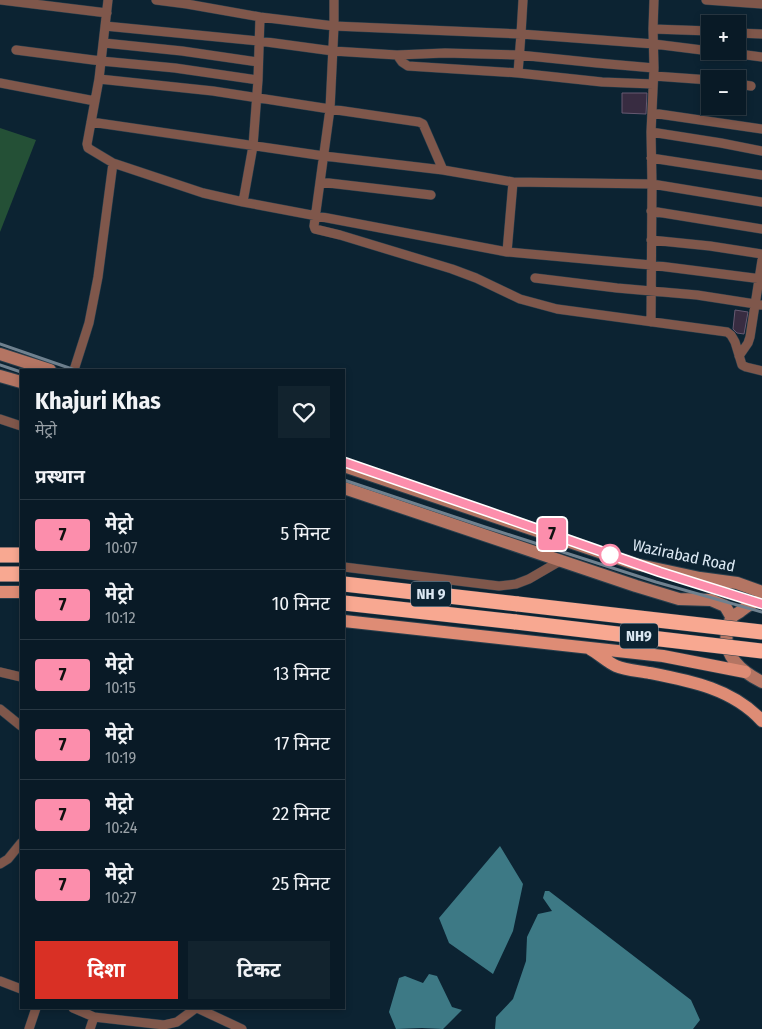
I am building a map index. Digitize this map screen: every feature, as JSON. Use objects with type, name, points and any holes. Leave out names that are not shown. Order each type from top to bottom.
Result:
[{"type":"highway","points":[[0,555],[20,555]]},
{"type":"highway","points":[[0,574],[20,574]]},
{"type":"highway","name":"NH 9","points":[[345,584],[762,632]]},
{"type":"highway","name":"NH 9","points":[[345,604],[516,622]]},
{"type":"highway","name":"NH9","points":[[516,622],[762,651]]},
{"type":"main road","points":[[0,354],[47,369]]},
{"type":"main road","points":[[0,376],[20,382]]},
{"type":"main road","name":"Wazirabad Road","points":[[345,466],[635,564],[700,578],[737,583],[762,592]]},
{"type":"main road","points":[[345,488],[560,561],[680,599],[710,600],[725,606],[732,618]]},
{"type":"main road","points":[[0,592],[20,592]]},
{"type":"main road","points":[[762,600],[753,602],[732,618],[726,637],[731,657],[737,665],[762,682]]},
{"type":"main road","points":[[345,621],[663,656],[745,672]]},
{"type":"main road","points":[[589,648],[617,666],[681,678],[713,688],[736,699],[762,721]]},
{"type":"street","points":[[1,0],[107,13]]},
{"type":"street","points":[[108,0],[99,79],[87,144],[88,148],[114,163],[203,193],[507,252],[651,265],[761,279]]},
{"type":"street","points":[[156,0],[260,17],[334,26],[522,34],[701,49]]},
{"type":"street","points":[[334,0],[330,109],[314,227],[316,230],[340,235],[452,269],[520,299],[557,309],[727,332],[732,335],[742,365],[762,371]]},
{"type":"street","points":[[518,73],[523,0]]},
{"type":"street","points":[[651,322],[652,184],[650,132],[654,76],[654,0]]},
{"type":"street","points":[[706,0],[762,4]]},
{"type":"street","points":[[243,202],[253,146],[260,17]]},
{"type":"street","points":[[105,26],[333,51],[397,54],[519,55],[597,63],[654,76],[701,79]]},
{"type":"street","points":[[653,28],[701,31]]},
{"type":"street","points":[[746,33],[762,34]]},
{"type":"street","points":[[104,43],[182,51],[258,62]]},
{"type":"street","points":[[16,50],[175,68],[258,80]]},
{"type":"street","points":[[397,54],[402,62],[408,66],[518,73],[602,82],[654,76]]},
{"type":"street","points":[[746,55],[762,57]]},
{"type":"street","points":[[99,79],[213,91],[419,122],[423,124],[443,170]]},
{"type":"street","points":[[0,83],[95,101]]},
{"type":"street","points":[[746,85],[751,86]]},
{"type":"street","points":[[652,113],[762,128]]},
{"type":"street","points":[[91,122],[324,156],[443,170],[513,182],[652,184],[762,202]]},
{"type":"street","points":[[650,132],[762,151]]},
{"type":"street","points":[[651,158],[762,175]]},
{"type":"street","points":[[74,369],[89,323],[98,277],[114,163]]},
{"type":"street","points":[[320,182],[431,195]]},
{"type":"street","points":[[507,252],[513,182]]},
{"type":"street","points":[[651,211],[762,229]]},
{"type":"street","points":[[651,240],[701,244],[762,254]]},
{"type":"street","points":[[740,356],[748,343],[759,305],[762,260]]},
{"type":"street","points":[[534,278],[651,292],[697,295],[759,305]]},
{"type":"street","points":[[751,332],[762,332]]},
{"type":"street","points":[[0,419],[20,426]]},
{"type":"street","points":[[345,567],[499,586],[516,584],[560,561]]},
{"type":"street","points":[[0,672],[20,677]]},
{"type":"street","points":[[1,713],[20,725]]},
{"type":"street","points":[[0,864],[8,859],[20,845]]},
{"type":"street","points":[[0,981],[20,989]]},
{"type":"street","points":[[29,1029],[36,1009]]},
{"type":"street","points":[[76,1009],[94,1016],[164,1025],[177,1022],[195,1009]]},
{"type":"street","points":[[198,1009],[242,1029]]},
{"type":"street","points":[[90,1029],[94,1016]]},
{"type":"shaded area","points":[[0,128],[36,140],[0,232]]},
{"type":"shaded area","points":[[500,846],[523,884],[513,931],[493,974],[449,943],[439,918]]},
{"type":"shaded area","points":[[545,891],[549,891],[691,1000],[700,1020],[693,1029],[495,1029],[496,1017],[513,999],[526,961],[527,937],[538,914],[552,911],[543,898]]},
{"type":"shaded area","points":[[429,974],[437,976],[452,1007],[462,1010],[443,1029],[396,1029],[389,1012],[399,978],[405,976],[423,983]]},
{"type":"building","points":[[622,93],[647,93],[646,114],[622,113]]},
{"type":"building","points":[[735,310],[748,312],[744,334],[737,333],[733,329]]},
{"type":"railway","points":[[0,344],[72,369]]},
{"type":"railway","points":[[0,365],[20,372]]},
{"type":"railway","points":[[345,462],[660,573],[762,604]]},
{"type":"railway","points":[[345,480],[656,582],[762,612]]},
{"type":"metro line","name":"7","points":[[345,462],[660,572],[762,604]]}]
